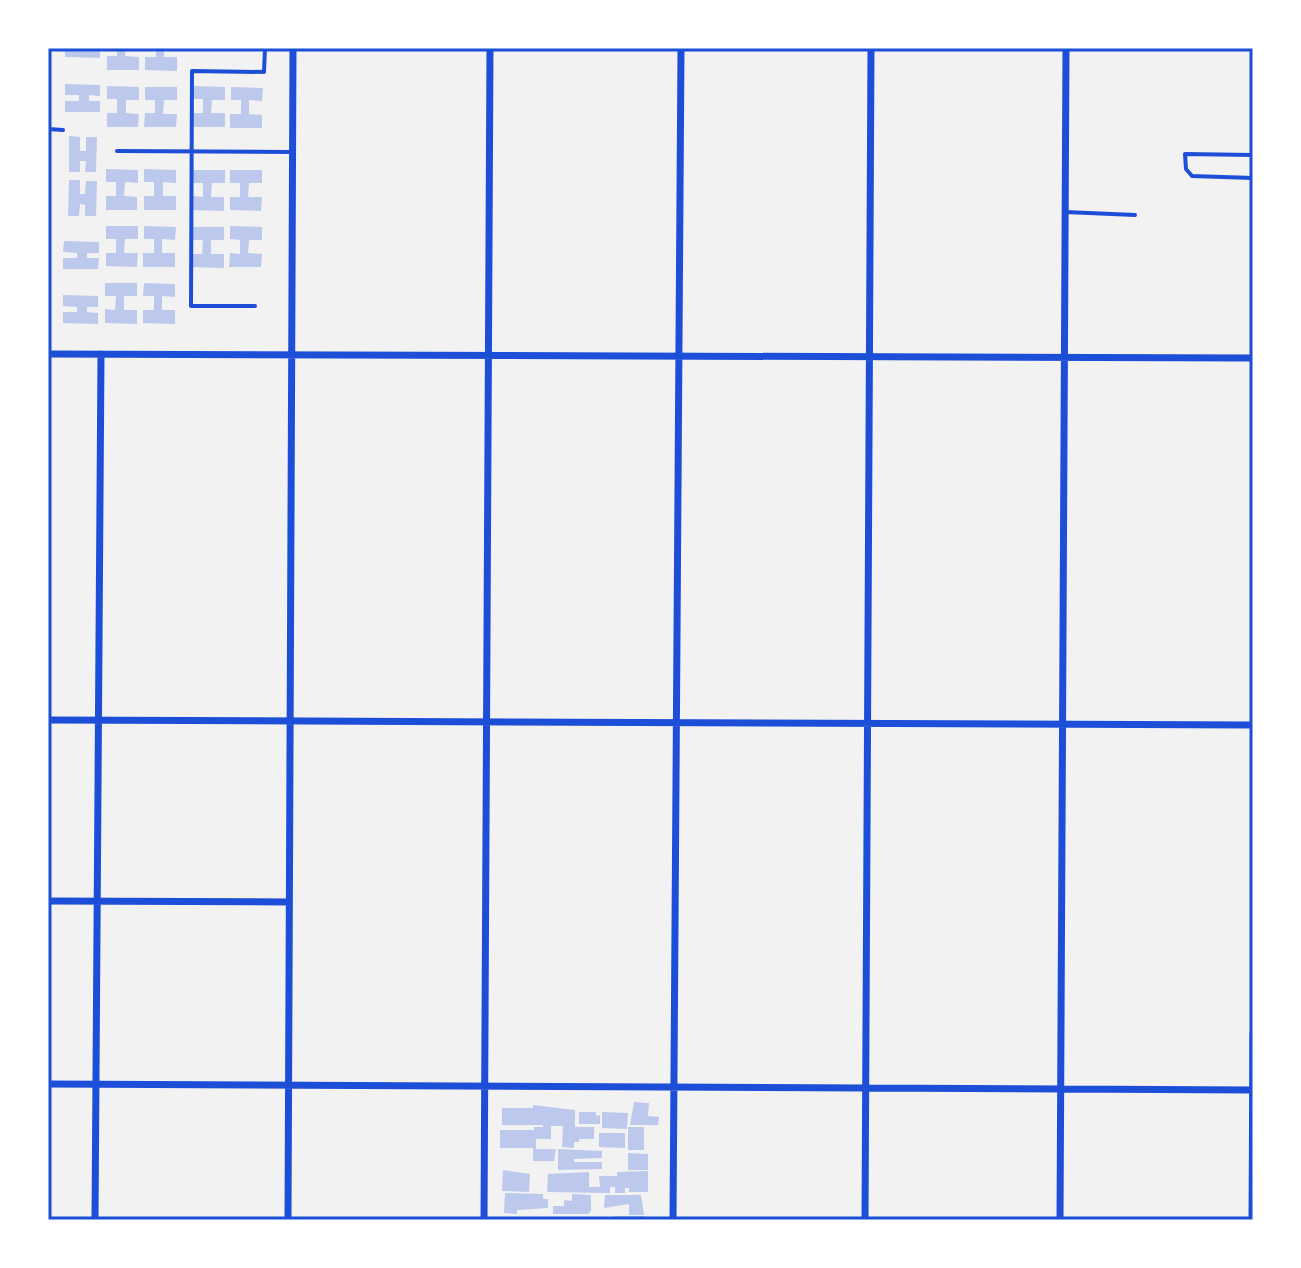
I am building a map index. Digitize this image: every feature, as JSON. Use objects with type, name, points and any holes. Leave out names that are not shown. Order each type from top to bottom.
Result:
[{"type":"street","points":[[288,1220],[293,48]]},
{"type":"street","points":[[484,1220],[490,48]]},
{"type":"street","points":[[673,1220],[681,48]]},
{"type":"street","points":[[865,1220],[871,48]]},
{"type":"street","points":[[1060,1220],[1066,48]]},
{"type":"street","points":[[48,354],[1253,358]]},
{"type":"street","points":[[95,1220],[101,354]]},
{"type":"street","points":[[48,720],[1253,725]]},
{"type":"street","points":[[48,901],[289,902]]},
{"type":"street","points":[[1252,1220],[1253,1034]]},
{"type":"street","points":[[48,1084],[1253,1090]]},
{"type":"lane","points":[[255,306],[191,306],[192,71],[264,72],[265,48]]},
{"type":"lane","points":[[48,129],[63,130]]},
{"type":"lane","points":[[117,151],[292,152]]},
{"type":"lane","points":[[1253,155],[1185,154],[1186,169],[1192,176],[1253,178]]},
{"type":"lane","points":[[1065,212],[1135,215]]},
{"type":"building","points":[[65,48],[100,48],[100,58],[65,57]]},
{"type":"building","points":[[117,48],[126,48],[125,56],[139,57],[139,70],[107,70],[107,56],[117,56]]},
{"type":"building","points":[[156,48],[164,48],[164,57],[177,57],[177,71],[145,70],[145,57],[156,57]]},
{"type":"building","points":[[65,84],[100,85],[100,96],[89,95],[89,101],[100,101],[100,112],[65,112],[65,101],[79,101],[79,95],[65,95]]},
{"type":"building","points":[[107,86],[139,87],[139,100],[126,100],[126,113],[139,114],[138,127],[107,127],[107,113],[117,113],[117,99],[107,99]]},
{"type":"building","points":[[193,86],[225,87],[225,100],[212,100],[211,113],[225,113],[225,127],[193,127],[193,113],[203,113],[203,99],[193,99]]},
{"type":"building","points":[[145,87],[177,87],[177,100],[164,100],[163,114],[177,114],[176,127],[144,127],[145,113],[155,113],[155,100],[145,100]]},
{"type":"building","points":[[231,87],[263,88],[262,101],[249,100],[249,114],[262,115],[262,128],[230,128],[230,114],[241,114],[241,100],[231,100]]},
{"type":"building","points":[[69,136],[80,137],[80,151],[86,151],[86,137],[97,137],[96,172],[85,172],[86,161],[80,161],[80,172],[69,172]]},
{"type":"building","points":[[106,169],[138,170],[138,183],[125,182],[124,196],[137,197],[137,210],[106,210],[106,196],[116,196],[116,182],[106,182]]},
{"type":"building","points":[[144,169],[176,170],[176,183],[163,182],[163,196],[176,196],[176,210],[144,210],[144,196],[154,196],[154,182],[144,182]]},
{"type":"building","points":[[193,170],[225,170],[225,183],[212,183],[211,197],[224,197],[224,211],[192,210],[193,196],[203,197],[203,183],[193,183]]},
{"type":"building","points":[[230,170],[262,170],[262,183],[249,183],[248,197],[262,197],[261,211],[230,210],[230,197],[240,197],[240,183],[230,183]]},
{"type":"building","points":[[69,180],[80,180],[80,194],[85,194],[86,181],[97,181],[96,216],[85,216],[85,205],[80,204],[79,216],[68,216]]},
{"type":"building","points":[[106,226],[138,226],[138,239],[125,239],[124,253],[138,253],[137,267],[106,266],[106,253],[116,253],[116,239],[106,239]]},
{"type":"building","points":[[144,226],[176,227],[175,240],[162,239],[162,253],[175,253],[175,267],[143,267],[143,253],[154,253],[154,239],[144,239]]},
{"type":"building","points":[[230,226],[262,227],[262,240],[249,240],[248,253],[262,254],[261,267],[229,267],[230,253],[240,254],[240,240],[230,239]]},
{"type":"building","points":[[192,227],[224,227],[224,240],[211,240],[211,254],[224,254],[224,268],[192,267],[192,254],[202,254],[203,240],[192,240]]},
{"type":"building","points":[[64,241],[99,242],[99,253],[87,253],[87,258],[99,258],[98,269],[63,269],[63,258],[77,258],[77,253],[63,252]]},
{"type":"building","points":[[105,283],[137,283],[137,296],[124,296],[124,310],[137,310],[137,324],[105,323],[105,309],[115,310],[116,296],[105,296]]},
{"type":"building","points":[[144,283],[175,284],[175,297],[162,296],[162,310],[175,310],[175,324],[143,323],[143,310],[154,310],[154,296],[143,296]]},
{"type":"building","points":[[63,295],[98,296],[98,307],[87,307],[87,312],[98,313],[98,324],[63,323],[63,312],[77,312],[77,307],[63,306]]},
{"type":"building","points":[[634,1102],[649,1103],[648,1116],[659,1117],[658,1125],[630,1125]]},
{"type":"building","points":[[533,1105],[575,1110],[575,1127],[594,1127],[594,1139],[579,1139],[579,1142],[574,1142],[574,1148],[562,1147],[563,1126],[551,1126],[551,1139],[536,1139],[536,1149],[556,1149],[554,1161],[533,1161],[533,1148],[500,1148],[500,1130],[543,1127],[502,1125],[502,1108],[533,1108]]},
{"type":"building","points":[[579,1112],[596,1112],[596,1116],[600,1115],[600,1124],[579,1124]]},
{"type":"building","points":[[602,1112],[628,1113],[627,1129],[602,1128]]},
{"type":"building","points":[[628,1127],[644,1127],[644,1150],[628,1150]]},
{"type":"building","points":[[599,1133],[625,1133],[625,1148],[599,1147]]},
{"type":"building","points":[[558,1149],[602,1151],[602,1158],[574,1159],[574,1162],[602,1162],[602,1169],[558,1170]]},
{"type":"building","points":[[628,1153],[648,1154],[648,1170],[628,1170]]},
{"type":"building","points":[[503,1170],[530,1174],[529,1192],[502,1191]]},
{"type":"building","points":[[648,1171],[648,1192],[629,1192],[629,1188],[625,1188],[625,1193],[615,1193],[615,1187],[610,1187],[610,1193],[547,1192],[548,1174],[589,1172],[589,1187],[600,1187],[599,1176]]},
{"type":"building","points":[[505,1193],[543,1194],[543,1199],[548,1199],[548,1208],[517,1210],[517,1214],[504,1213]]},
{"type":"building","points":[[572,1194],[591,1195],[591,1211],[588,1214],[553,1214],[553,1206],[564,1206],[564,1200],[572,1201]]},
{"type":"building","points":[[605,1195],[641,1195],[644,1215],[629,1215],[629,1204],[604,1208]]},
{"type":"building","points":[[614,1216],[646,1216],[646,1220],[614,1220]]}]
